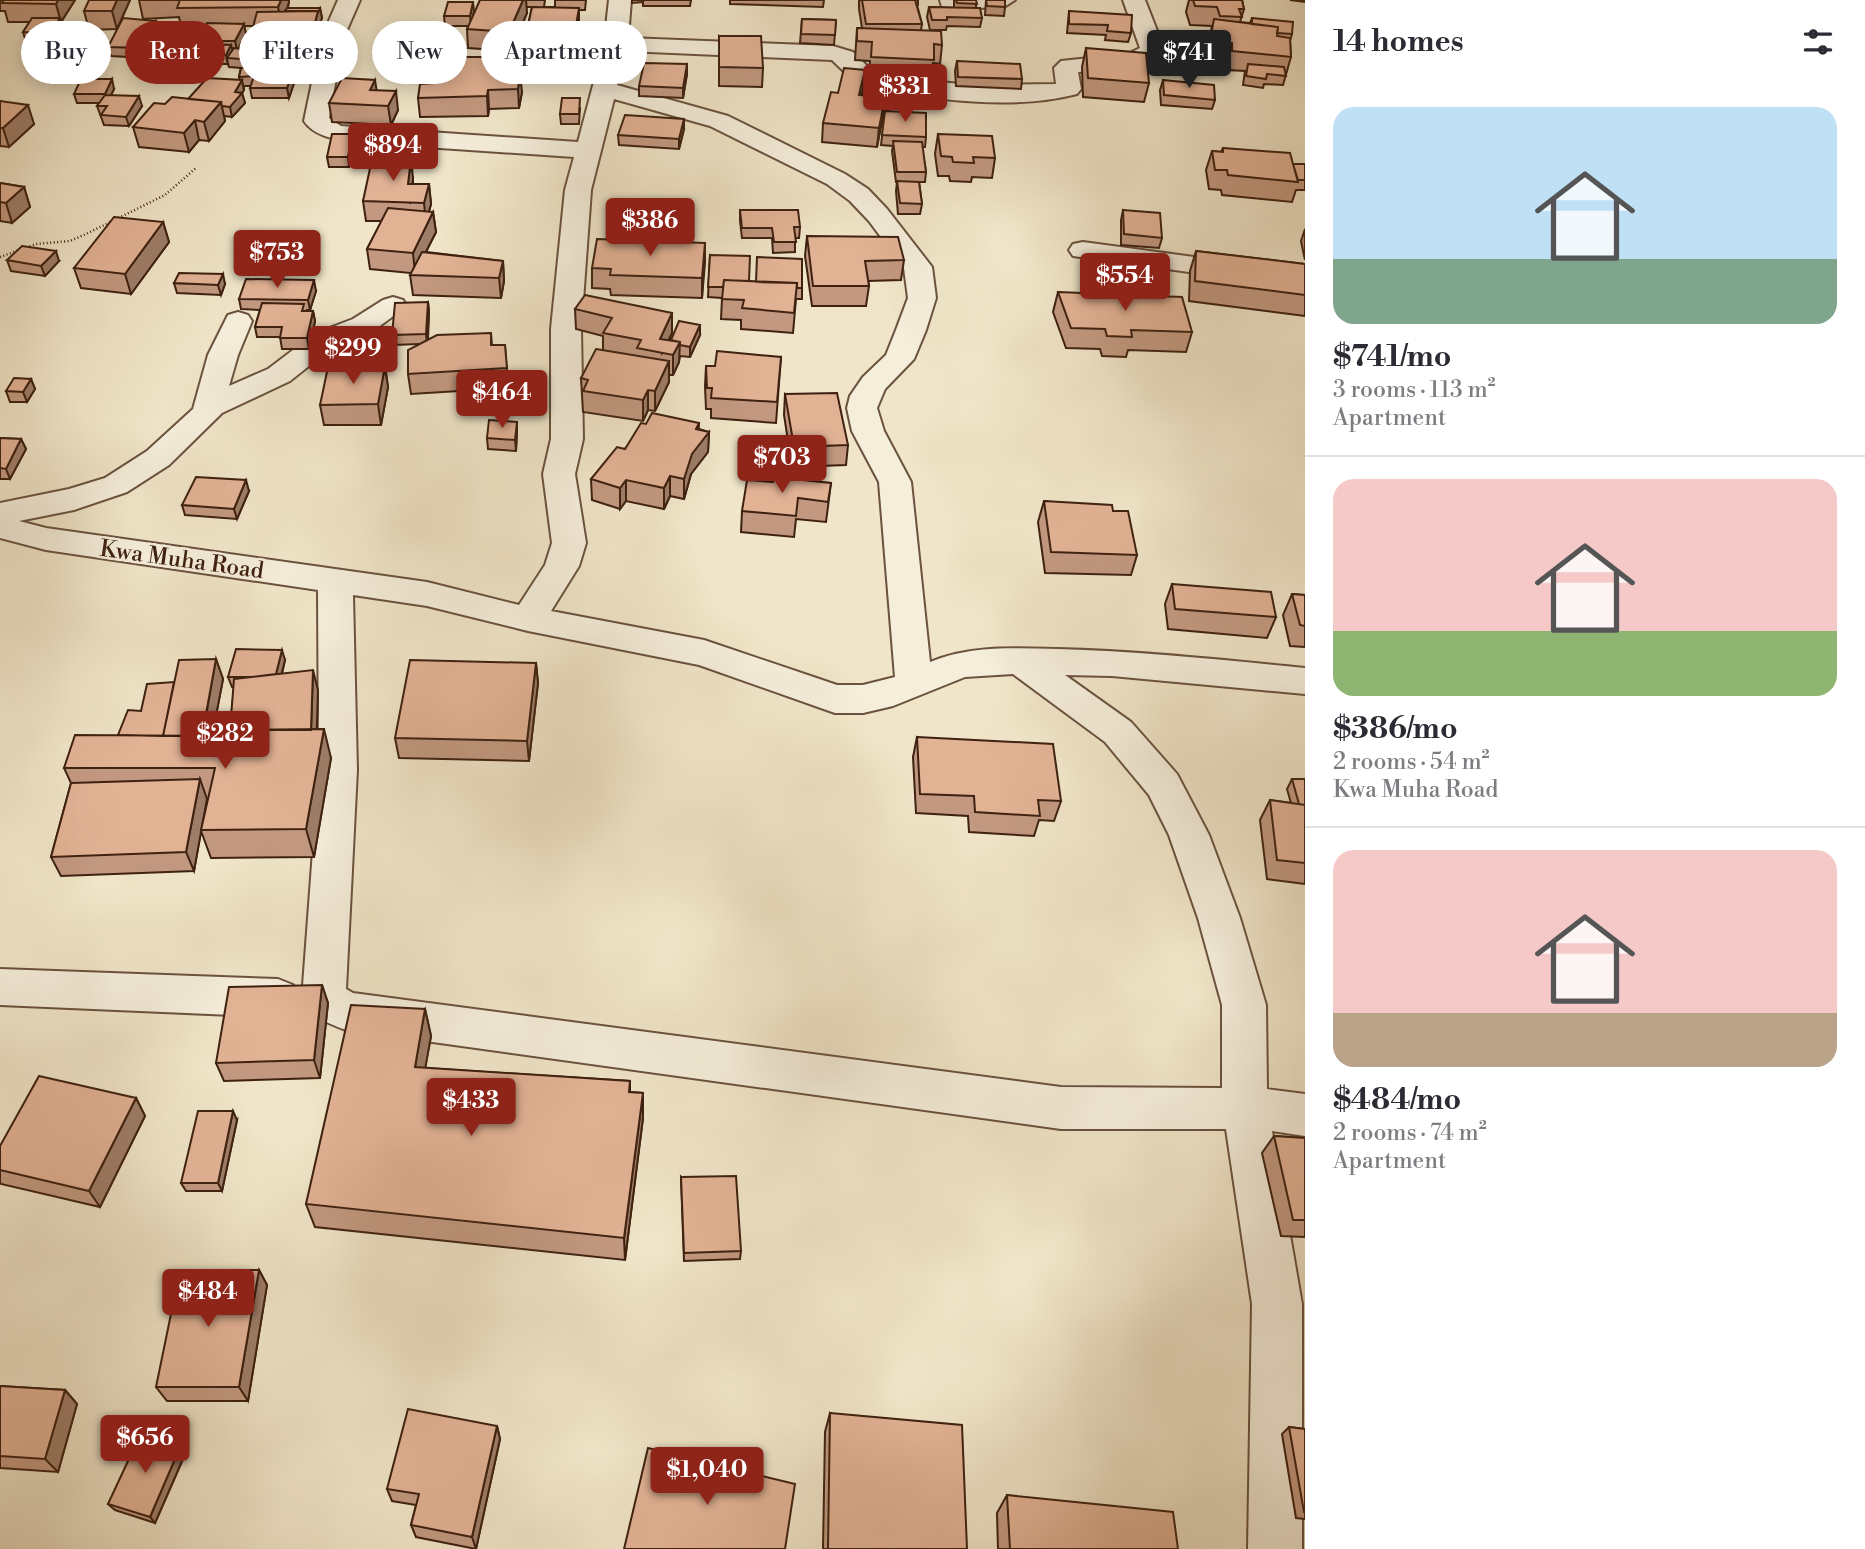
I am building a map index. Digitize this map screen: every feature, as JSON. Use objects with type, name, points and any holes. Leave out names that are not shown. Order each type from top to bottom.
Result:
[{"type":"street","points":[[349,0],[332,39],[316,121],[322,127],[351,135],[587,150]]},
{"type":"street","points":[[950,2],[1004,0]]},
{"type":"street","points":[[647,46],[842,54],[851,60],[861,76],[881,84],[1010,93],[1059,93],[1069,89],[1066,68],[1069,66],[1133,61],[1153,51],[1134,0]]},
{"type":"street","points":[[635,15],[700,37],[718,50]]},
{"type":"street","points":[[528,619],[562,566],[569,543],[559,474],[566,439],[566,329],[578,190],[606,84]]},
{"type":"street","points":[[605,89],[691,110],[836,179],[859,195],[878,215],[918,267],[922,298],[911,330],[899,359],[874,383],[865,396],[862,408],[868,430],[887,460],[895,482],[914,682]]},
{"type":"street","points":[[1083,250],[1305,280]]},
{"type":"street","points":[[210,407],[279,375],[324,341],[363,325],[393,306]]},
{"type":"street","points":[[0,514],[74,499],[116,485],[158,458],[206,414],[223,355],[238,321]]},
{"type":"street","name":"Kwa Muha Road","points":[[0,527],[46,539],[427,594],[528,619],[704,653],[835,699],[863,699],[893,693],[960,664],[1020,661],[1112,663],[1305,681]]},
{"type":"street","points":[[324,999],[350,583]]},
{"type":"street","points":[[1020,661],[1118,732],[1163,785],[1189,835],[1219,918],[1244,1005],[1245,1107],[1277,1304],[1275,1549]]},
{"type":"street","points":[[0,987],[324,999],[346,1011],[1060,1108],[1212,1110],[1245,1107],[1305,1115]]},
{"type":"path","points":[[0,257],[36,244],[70,241],[86,234],[165,195],[196,168]]},
{"type":"building","points":[[4,0],[58,0],[56,4],[2,3]]},
{"type":"building","points":[[89,0],[117,0],[112,11],[84,11]]},
{"type":"building","points":[[180,0],[281,0],[278,7],[177,8]]},
{"type":"building","points":[[480,0],[523,0],[514,21],[481,21],[481,30],[467,29]]},
{"type":"building","points":[[862,0],[915,0],[922,24],[866,24]]},
{"type":"building","points":[[956,0],[976,0],[977,4],[957,3]]},
{"type":"building","points":[[986,0],[1005,0],[1005,7],[987,6]]},
{"type":"building","points":[[1193,0],[1242,0],[1244,9],[1239,9],[1242,17],[1220,16],[1217,7],[1195,6]]},
{"type":"building","points":[[448,2],[473,2],[470,16],[444,16]]},
{"type":"building","points":[[532,7],[579,8],[577,21],[529,21]]},
{"type":"building","points":[[929,7],[980,8],[982,18],[947,17],[947,20],[932,20]]},
{"type":"building","points":[[287,8],[320,8],[318,13],[285,11]]},
{"type":"building","points":[[318,11],[315,21],[255,21],[257,12]]},
{"type":"building","points":[[1069,11],[1132,15],[1131,33],[1107,31],[1108,25],[1069,24]]},
{"type":"building","points":[[32,18],[60,18],[58,21],[30,21]]},
{"type":"building","points":[[123,18],[156,21],[125,21],[125,47],[111,47],[111,41]]},
{"type":"building","points":[[1252,18],[1293,22],[1292,34],[1277,33],[1278,27],[1252,24]]},
{"type":"building","points":[[802,19],[836,20],[835,35],[801,34]]},
{"type":"building","points":[[1214,19],[1278,27],[1277,36],[1290,38],[1291,57],[1232,51],[1232,43],[1210,40]]},
{"type":"building","points":[[225,23],[239,24],[239,33],[235,41],[225,41]]},
{"type":"building","points":[[857,28],[941,31],[942,45],[934,44],[934,60],[871,57],[872,42],[857,41]]},
{"type":"building","points":[[719,36],[761,36],[763,68],[719,67]]},
{"type":"building","points":[[225,45],[231,45],[226,55]]},
{"type":"building","points":[[234,48],[239,49],[239,59],[227,58]]},
{"type":"building","points":[[1086,48],[1146,53],[1149,83],[1088,78]]},
{"type":"building","points":[[467,57],[481,57],[481,84],[519,84],[518,89],[488,90],[487,96],[418,98],[420,84],[467,84]]},
{"type":"building","points":[[957,61],[1020,64],[1022,79],[958,77]]},
{"type":"building","points":[[647,63],[687,64],[683,88],[639,86],[647,84]]},
{"type":"building","points":[[1248,64],[1284,67],[1286,76],[1267,74],[1266,79],[1246,76]]},
{"type":"building","points":[[844,68],[865,70],[859,95],[885,98],[879,128],[823,123],[831,92],[838,93]]},
{"type":"building","points":[[876,74],[900,78],[888,104],[885,103],[885,98],[865,96]]},
{"type":"building","points":[[225,79],[239,80],[235,92],[242,93],[230,107],[222,106],[221,102],[188,99],[202,84],[225,84]]},
{"type":"building","points":[[358,79],[372,80],[370,90],[396,91],[388,106],[329,103],[339,84],[358,84]]},
{"type":"building","points":[[1163,80],[1214,85],[1215,100],[1164,95]]},
{"type":"building","points":[[79,84],[110,84],[105,94],[74,94]]},
{"type":"building","points":[[251,84],[289,84],[287,88],[250,88]]},
{"type":"building","points":[[105,95],[139,96],[126,117],[101,115],[107,106],[97,106]]},
{"type":"building","points":[[172,97],[221,102],[204,122],[195,120],[184,133],[133,127],[154,103],[165,104]]},
{"type":"building","points":[[562,98],[580,98],[579,114],[560,114]]},
{"type":"building","points":[[0,101],[28,105],[0,128]]},
{"type":"building","points":[[885,111],[926,113],[926,137],[882,135]]},
{"type":"building","points":[[625,115],[684,119],[679,139],[618,135]]},
{"type":"building","points":[[332,134],[352,134],[348,157],[327,157]]},
{"type":"building","points":[[938,134],[992,136],[995,158],[973,157],[974,163],[953,162],[952,157],[941,156]]},
{"type":"building","points":[[382,139],[407,139],[403,159],[377,159]]},
{"type":"building","points":[[893,141],[922,142],[926,172],[897,172]]},
{"type":"building","points":[[1223,148],[1290,153],[1298,182],[1228,175],[1227,170],[1215,170],[1212,151],[1223,152]]},
{"type":"building","points":[[372,159],[411,159],[408,184],[429,184],[424,203],[363,201]]},
{"type":"building","points":[[1293,164],[1305,164],[1305,180],[1298,180]]},
{"type":"building","points":[[897,181],[919,182],[922,204],[900,203]]},
{"type":"building","points":[[0,183],[24,187],[6,203],[0,202]]},
{"type":"building","points":[[388,208],[433,212],[413,253],[367,249]]},
{"type":"building","points":[[740,210],[798,210],[800,227],[794,227],[796,242],[774,242],[772,228],[742,228]]},
{"type":"building","points":[[1123,210],[1160,213],[1162,238],[1124,234]]},
{"type":"building","points":[[114,217],[163,222],[125,274],[74,268]]},
{"type":"building","points":[[807,236],[898,237],[904,260],[865,261],[869,286],[813,286]]},
{"type":"building","points":[[597,239],[705,243],[702,278],[610,275],[611,269],[592,268]]},
{"type":"building","points":[[22,246],[56,251],[41,266],[7,260]]},
{"type":"building","points":[[1196,251],[1305,264],[1305,295],[1195,281]]},
{"type":"building","points":[[422,252],[503,261],[499,278],[410,275]]},
{"type":"building","points":[[710,255],[750,256],[749,281],[724,280],[723,287],[708,287]]},
{"type":"building","points":[[757,257],[802,259],[802,288],[797,288],[797,283],[756,282]]},
{"type":"building","points":[[1097,258],[1150,259],[1156,276],[1102,275]]},
{"type":"building","points":[[179,273],[223,274],[218,285],[174,283]]},
{"type":"building","points":[[246,279],[314,280],[308,300],[239,299]]},
{"type":"building","points":[[724,280],[797,283],[794,313],[742,308],[744,300],[722,299]]},
{"type":"building","points":[[1058,292],[1182,297],[1192,332],[1131,330],[1132,337],[1107,336],[1105,329],[1071,328]]},
{"type":"building","points":[[585,295],[672,313],[660,339],[680,342],[673,355],[637,348],[641,340],[603,333],[612,318],[575,309]]},
{"type":"building","points":[[428,302],[426,334],[392,335],[395,303]]},
{"type":"building","points":[[262,303],[304,304],[302,311],[313,311],[307,338],[280,338],[282,327],[255,327]]},
{"type":"building","points":[[679,321],[700,325],[690,347],[671,340]]},
{"type":"building","points":[[491,333],[491,345],[505,345],[507,368],[408,374],[408,350],[437,335]]},
{"type":"building","points":[[596,349],[669,361],[655,391],[648,390],[643,400],[583,391],[588,380],[581,378]]},
{"type":"building","points":[[717,351],[781,357],[777,402],[711,398],[712,388],[707,388],[706,366],[715,366]]},
{"type":"building","points":[[385,366],[378,404],[320,405],[328,367]]},
{"type":"building","points":[[14,378],[31,379],[23,392],[6,391]]},
{"type":"building","points":[[837,393],[848,445],[794,447],[785,394]]},
{"type":"building","points":[[652,413],[699,423],[696,429],[709,432],[692,454],[684,479],[670,476],[664,488],[626,480],[620,488],[591,479],[617,447],[625,449],[641,423],[646,424]]},
{"type":"building","points":[[489,420],[517,422],[515,440],[487,438]]},
{"type":"building","points":[[0,438],[21,439],[6,469],[0,468]]},
{"type":"building","points":[[196,477],[246,480],[234,509],[182,505]]},
{"type":"building","points":[[774,477],[831,483],[828,502],[798,498],[796,516],[742,511],[747,480],[773,482]]},
{"type":"building","points":[[1044,501],[1112,505],[1113,511],[1128,511],[1137,555],[1051,552]]},
{"type":"building","points":[[1172,584],[1271,592],[1276,617],[1175,609]]},
{"type":"building","points":[[1292,594],[1305,595],[1305,626],[1300,625]]},
{"type":"building","points":[[236,649],[282,650],[276,674],[228,677]]},
{"type":"building","points":[[216,659],[202,736],[163,736],[179,660]]},
{"type":"building","points":[[410,660],[536,663],[527,741],[395,738]]},
{"type":"building","points":[[313,670],[311,730],[230,730],[234,679]]},
{"type":"building","points":[[174,682],[163,736],[118,735],[128,710],[141,711],[147,684]]},
{"type":"building","points":[[324,729],[306,829],[201,830],[215,768],[64,768],[75,735],[222,736],[223,730]]},
{"type":"building","points":[[917,737],[1053,744],[1061,801],[1038,800],[1040,816],[975,812],[974,796],[920,794]]},
{"type":"building","points":[[200,779],[186,852],[51,857],[71,783]]},
{"type":"building","points":[[1292,779],[1305,779],[1305,805],[1299,804]]},
{"type":"building","points":[[1270,800],[1305,805],[1305,863],[1277,860]]},
{"type":"building","points":[[322,985],[314,1060],[216,1063],[229,987]]},
{"type":"building","points":[[351,1005],[425,1009],[415,1067],[630,1081],[629,1092],[643,1093],[624,1238],[306,1204]]},
{"type":"building","points":[[39,1076],[136,1098],[89,1191],[0,1170],[0,1146]]},
{"type":"building","points":[[198,1111],[233,1111],[218,1183],[181,1183]]},
{"type":"building","points":[[1274,1136],[1305,1138],[1305,1220],[1293,1220]]},
{"type":"building","points":[[736,1176],[741,1251],[684,1253],[681,1177]]},
{"type":"building","points":[[180,1270],[259,1270],[239,1387],[156,1387]]},
{"type":"building","points":[[0,1386],[65,1390],[45,1459],[0,1456]]},
{"type":"building","points":[[408,1409],[497,1426],[472,1537],[411,1525],[419,1494],[387,1489]]},
{"type":"building","points":[[830,1413],[962,1425],[967,1549],[828,1549]]},
{"type":"building","points":[[1289,1427],[1305,1429],[1305,1512],[1304,1512]]},
{"type":"building","points":[[141,1433],[181,1445],[150,1517],[108,1504]]},
{"type":"building","points":[[648,1448],[795,1484],[785,1549],[624,1549]]},
{"type":"building","points":[[1007,1495],[1173,1512],[1178,1549],[1010,1549]]}]
